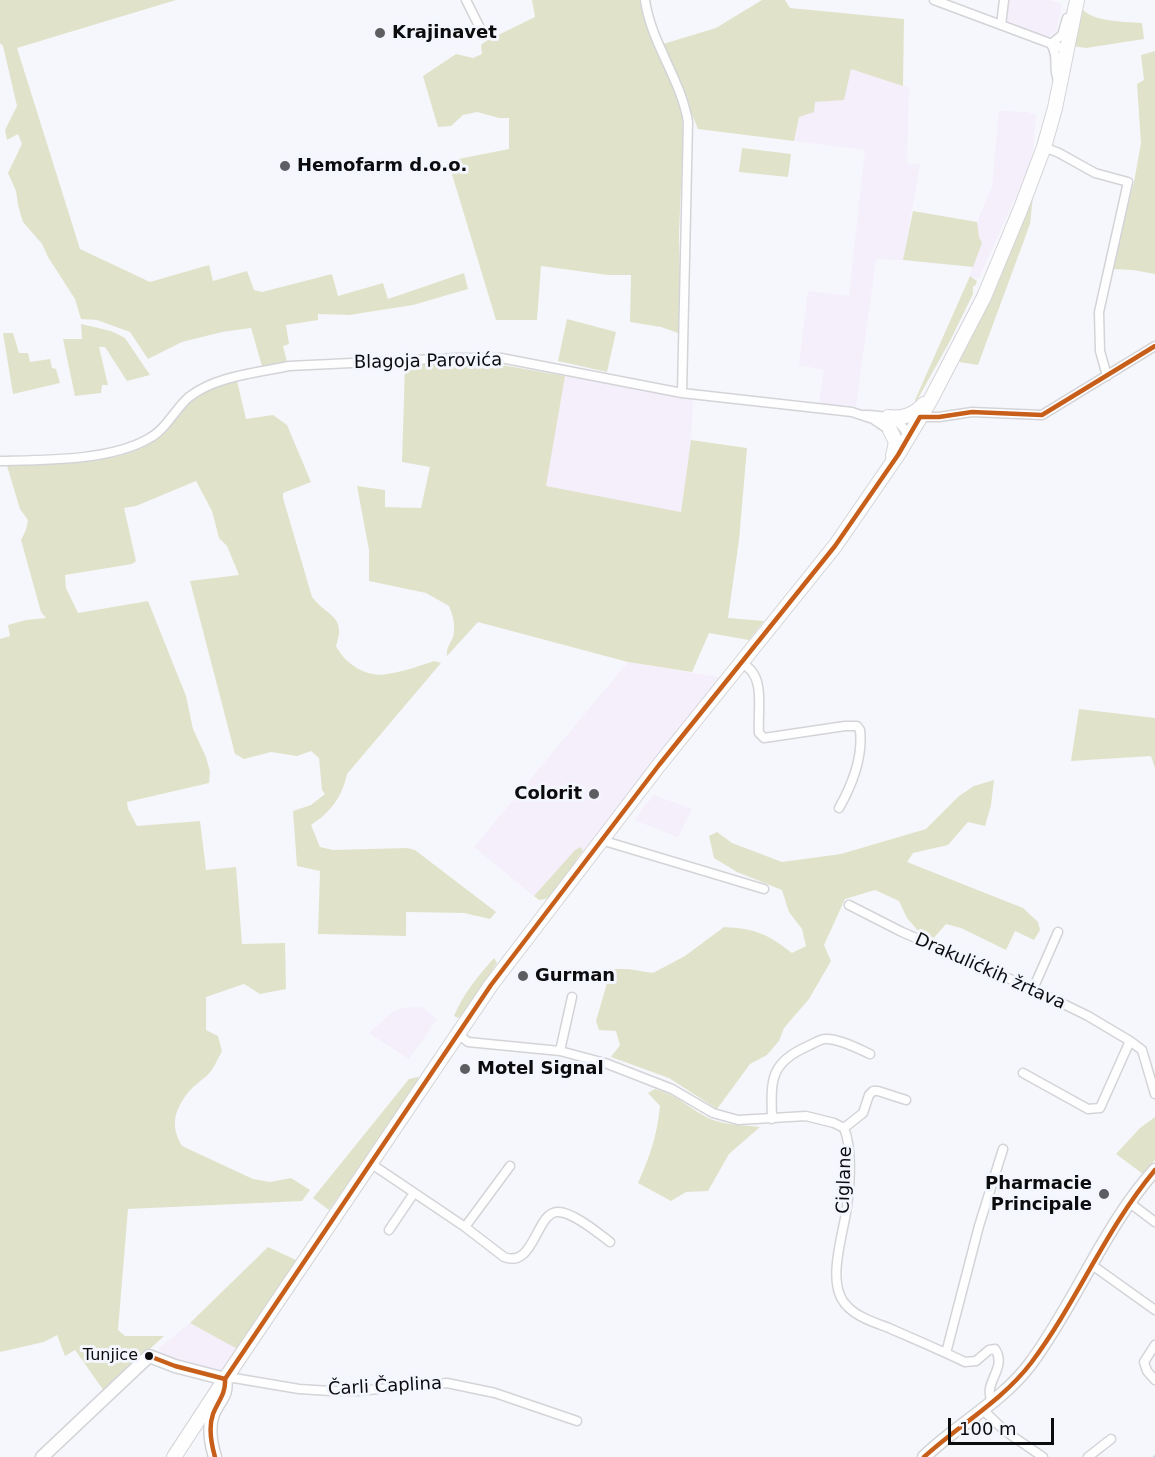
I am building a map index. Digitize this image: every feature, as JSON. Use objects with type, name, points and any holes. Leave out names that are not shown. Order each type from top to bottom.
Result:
[{"type":"main road","points":[[174,1457],[490,985],[835,546],[908,438],[984,297],[1044,147],[1068,50],[1077,2]]},
{"type":"main road","points":[[886,471],[895,448],[895,438],[889,424],[920,408],[935,391]]},
{"type":"street","points":[[466,0],[480,28]]},
{"type":"street","points":[[645,0],[654,32],[685,107],[688,122],[682,393]]},
{"type":"street","points":[[934,0],[1068,50]]},
{"type":"street","points":[[1001,25],[1004,0]]},
{"type":"street","points":[[1051,44],[1062,35],[1068,14],[1077,2]]},
{"type":"street","points":[[1051,44],[1056,55],[1055,76],[1060,84]]},
{"type":"street","points":[[1044,147],[1095,173],[1128,182],[1099,312],[1100,351],[1107,376]]},
{"type":"street","points":[[920,417],[939,417],[972,412],[1042,416],[1155,346]]},
{"type":"street","name":"Blagoja Parovića","points":[[0,461],[96,456],[132,446],[159,432],[187,399],[200,389],[216,382],[289,366],[456,358],[501,358],[610,381],[682,393],[864,415],[889,424],[901,439],[908,438]]},
{"type":"street","points":[[864,415],[903,427],[908,438]]},
{"type":"street","points":[[741,663],[750,669],[757,680],[759,733],[764,738],[845,726],[857,726],[860,730],[857,762],[845,798],[839,807]]},
{"type":"street","points":[[602,840],[764,889]]},
{"type":"street","name":"Drakulićkih žrtava","points":[[849,905],[911,937],[1033,989],[1088,1016],[1130,1041],[1142,1050],[1155,1094]]},
{"type":"street","points":[[1033,989],[1058,932]]},
{"type":"street","points":[[560,1051],[572,998]]},
{"type":"street","name":"Ciglane","points":[[457,1033],[468,1042],[560,1051],[605,1063],[672,1089],[713,1113],[738,1120],[806,1116],[834,1122],[844,1128],[848,1145],[849,1181],[837,1266],[837,1283],[843,1302],[860,1315],[964,1362],[980,1359],[989,1350],[995,1349],[999,1360],[998,1371],[989,1393],[992,1401]]},
{"type":"street","points":[[772,1119],[771,1090],[777,1066],[788,1057],[825,1039],[847,1044],[870,1054]]},
{"type":"street","points":[[1023,1073],[1088,1109],[1100,1108],[1130,1041]]},
{"type":"street","points":[[844,1128],[863,1113],[869,1095],[873,1091],[878,1090],[906,1100]]},
{"type":"street","points":[[946,1353],[979,1226],[1003,1149]]},
{"type":"street","points":[[370,1163],[465,1227],[504,1257],[519,1258],[547,1218],[558,1211],[568,1214],[610,1242]]},
{"type":"street","points":[[465,1227],[510,1166]]},
{"type":"street","points":[[924,1457],[992,1401],[1031,1363],[1130,1203],[1152,1178]]},
{"type":"street","points":[[389,1230],[414,1193]]},
{"type":"street","points":[[1130,1203],[1155,1222]]},
{"type":"street","points":[[1092,1265],[1155,1310]]},
{"type":"street","points":[[1155,1345],[1144,1362],[1147,1371],[1155,1380]]},
{"type":"street","points":[[42,1457],[149,1356],[175,1366],[225,1379],[226,1389],[211,1423],[215,1457]]},
{"type":"street","name":"Čarli Čaplina","points":[[225,1379],[234,1378],[300,1389],[348,1391],[447,1383],[495,1394],[577,1421]]},
{"type":"street","points":[[982,1409],[1013,1437],[1043,1457]]},
{"type":"street","points":[[1088,1457],[1111,1439]]},
{"type":"shaded area","points":[[1008,0],[1049,0],[1062,4],[1056,32],[1046,39],[1004,23]]},
{"type":"shaded area","points":[[851,69],[909,87],[907,163],[920,165],[903,260],[876,259],[856,406],[819,404],[824,370],[799,365],[808,291],[849,296],[865,150],[794,141],[799,116],[810,114],[815,102]]},
{"type":"shaded area","points":[[999,111],[1027,112],[1036,115],[1033,151],[1028,170],[979,278],[976,278],[969,276],[982,243],[977,222],[992,187]]},
{"type":"shaded area","points":[[565,376],[693,400],[691,440],[681,512],[545,486]]},
{"type":"shaded area","points":[[628,662],[724,678],[660,752],[583,851],[582,848],[575,850],[534,896],[474,847]]},
{"type":"shaded area","points":[[654,795],[692,809],[678,837],[634,820]]},
{"type":"shaded area","points":[[421,1007],[437,1019],[409,1059],[369,1033],[394,1011]]},
{"type":"shaded area","points":[[190,1323],[241,1351],[225,1373],[168,1359],[160,1352],[159,1348]]},
{"type":"green space","points":[[0,0],[176,0],[17,48],[80,249],[150,282],[209,265],[213,281],[247,271],[254,290],[262,292],[332,274],[338,296],[383,283],[388,299],[464,273],[468,289],[413,305],[349,315],[318,314],[318,320],[286,325],[289,344],[283,346],[287,362],[262,366],[251,328],[222,332],[182,342],[148,359],[130,332],[97,320],[81,319],[75,299],[42,244],[23,222],[16,191],[8,173],[22,144],[18,134],[7,140],[5,130],[17,106],[3,46],[0,43]]},
{"type":"green space","points":[[532,0],[641,0],[682,114],[679,235],[681,334],[661,327],[630,322],[631,275],[608,275],[541,266],[537,320],[496,320],[448,161],[509,149],[509,118],[499,118],[477,112],[463,115],[451,126],[438,127],[423,76],[456,54],[473,58],[482,54],[481,45],[486,41],[535,17]]},
{"type":"green space","points":[[762,0],[785,0],[790,8],[904,19],[903,86],[851,69],[844,100],[815,102],[814,112],[799,117],[794,141],[698,129],[663,44],[716,28]]},
{"type":"green space","points":[[1080,7],[1100,19],[1142,23],[1144,39],[1086,48],[1072,46]]},
{"type":"green space","points":[[1155,51],[1155,274],[1111,269],[1134,182],[1141,143],[1137,84],[1144,80],[1141,55]]},
{"type":"green space","points":[[742,148],[791,154],[788,177],[739,172]]},
{"type":"green space","points":[[1033,196],[1030,224],[978,365],[959,362],[1017,237]]},
{"type":"green space","points":[[913,211],[977,222],[982,243],[973,267],[903,260]]},
{"type":"green space","points":[[970,276],[977,281],[973,286],[973,294],[916,402],[915,400]]},
{"type":"green space","points":[[567,319],[616,332],[607,372],[558,361]]},
{"type":"green space","points":[[81,324],[111,331],[125,338],[150,375],[127,381],[105,347],[99,347],[108,385],[102,385],[101,393],[75,396],[63,339],[82,339]]},
{"type":"green space","points":[[3,333],[13,333],[19,353],[28,353],[30,362],[50,359],[60,383],[13,394]]},
{"type":"green space","points":[[485,362],[565,376],[546,486],[681,512],[691,440],[747,448],[739,540],[728,618],[764,621],[749,640],[709,633],[692,672],[628,662],[478,622],[447,656],[454,629],[449,606],[426,593],[369,581],[369,550],[357,486],[385,490],[385,507],[421,508],[430,467],[402,462],[405,366]]},
{"type":"green space","points":[[237,381],[246,419],[273,415],[287,425],[311,482],[283,493],[283,498],[312,597],[337,622],[339,636],[336,646],[340,653],[364,672],[379,675],[411,669],[434,661],[441,663],[347,774],[339,797],[330,809],[311,825],[320,847],[333,850],[407,848],[415,850],[496,912],[490,919],[464,913],[406,912],[406,936],[318,934],[320,871],[297,866],[293,811],[311,805],[325,794],[322,790],[319,758],[311,751],[297,756],[271,752],[244,759],[235,754],[190,581],[239,575],[227,546],[219,538],[212,511],[196,481],[136,506],[124,508],[136,561],[132,564],[65,575],[66,588],[78,613],[148,601],[186,696],[193,729],[210,772],[209,783],[127,802],[128,809],[137,826],[200,821],[206,870],[236,867],[242,944],[285,943],[286,989],[260,994],[244,984],[206,997],[206,1030],[218,1036],[222,1051],[211,1071],[189,1091],[182,1101],[176,1114],[176,1133],[182,1146],[253,1179],[270,1182],[291,1178],[310,1190],[302,1201],[128,1209],[118,1330],[125,1336],[164,1336],[104,1391],[75,1350],[65,1356],[57,1335],[44,1342],[0,1352],[0,639],[10,636],[8,625],[46,618],[41,612],[21,540],[28,520],[20,509],[7,466],[100,460],[135,451],[160,436],[181,409],[200,394]]},
{"type":"green space","points":[[1079,709],[1155,718],[1155,768],[1151,756],[1071,761]]},
{"type":"green space","points":[[994,780],[991,805],[985,826],[968,822],[948,845],[913,853],[907,862],[1023,908],[1038,922],[1040,930],[1034,940],[1015,931],[1006,950],[961,928],[946,924],[932,940],[919,932],[907,918],[899,901],[875,890],[845,899],[824,945],[831,961],[809,999],[784,1028],[779,1041],[767,1055],[750,1064],[717,1109],[669,1078],[611,1057],[620,1045],[616,1031],[599,1030],[596,1021],[611,969],[653,973],[685,956],[724,927],[760,933],[792,953],[806,946],[802,929],[789,912],[782,890],[737,872],[714,858],[709,836],[717,832],[732,843],[782,862],[841,854],[926,829],[959,796],[974,786]]},
{"type":"green space","points":[[581,847],[583,851],[560,888],[547,898],[539,900],[534,896],[575,850]]},
{"type":"green space","points":[[494,958],[497,963],[476,1000],[465,1013],[458,1018],[454,1016],[471,986]]},
{"type":"green space","points":[[419,1078],[417,1085],[329,1210],[313,1198],[409,1079]]},
{"type":"green space","points":[[655,1089],[671,1095],[713,1120],[760,1127],[729,1154],[708,1191],[686,1192],[671,1201],[638,1183],[657,1127],[660,1106],[648,1093]]},
{"type":"green space","points":[[1155,1117],[1155,1160],[1143,1174],[1116,1154],[1140,1128]]},
{"type":"green space","points":[[268,1247],[296,1260],[241,1351],[190,1323]]},
{"type":"transit line","points":[[225,1379],[491,985],[659,765],[835,546],[898,455],[920,417],[939,417],[972,412],[1042,415],[1155,346]]},
{"type":"transit line","points":[[924,1457],[1020,1377],[1063,1316],[1121,1217],[1155,1170]]},
{"type":"transit line","points":[[149,1356],[175,1366],[225,1379]]},
{"type":"transit line","points":[[215,1457],[210,1430],[213,1414],[223,1393],[225,1379]]},
{"type":"place","name":"Krajinavet","points":[[380,33]]},
{"type":"place","name":"Hemofarm d.o.o.","points":[[285,166]]},
{"type":"place","name":"Colorit","points":[[594,794]]},
{"type":"place","name":"Gurman","points":[[523,976]]},
{"type":"place","name":"Motel Signal","points":[[465,1069]]},
{"type":"place","name":"Pharmacie Principale","points":[[1104,1194]]},
{"type":"place","name":"Tunjice","points":[[149,1356]]}]
